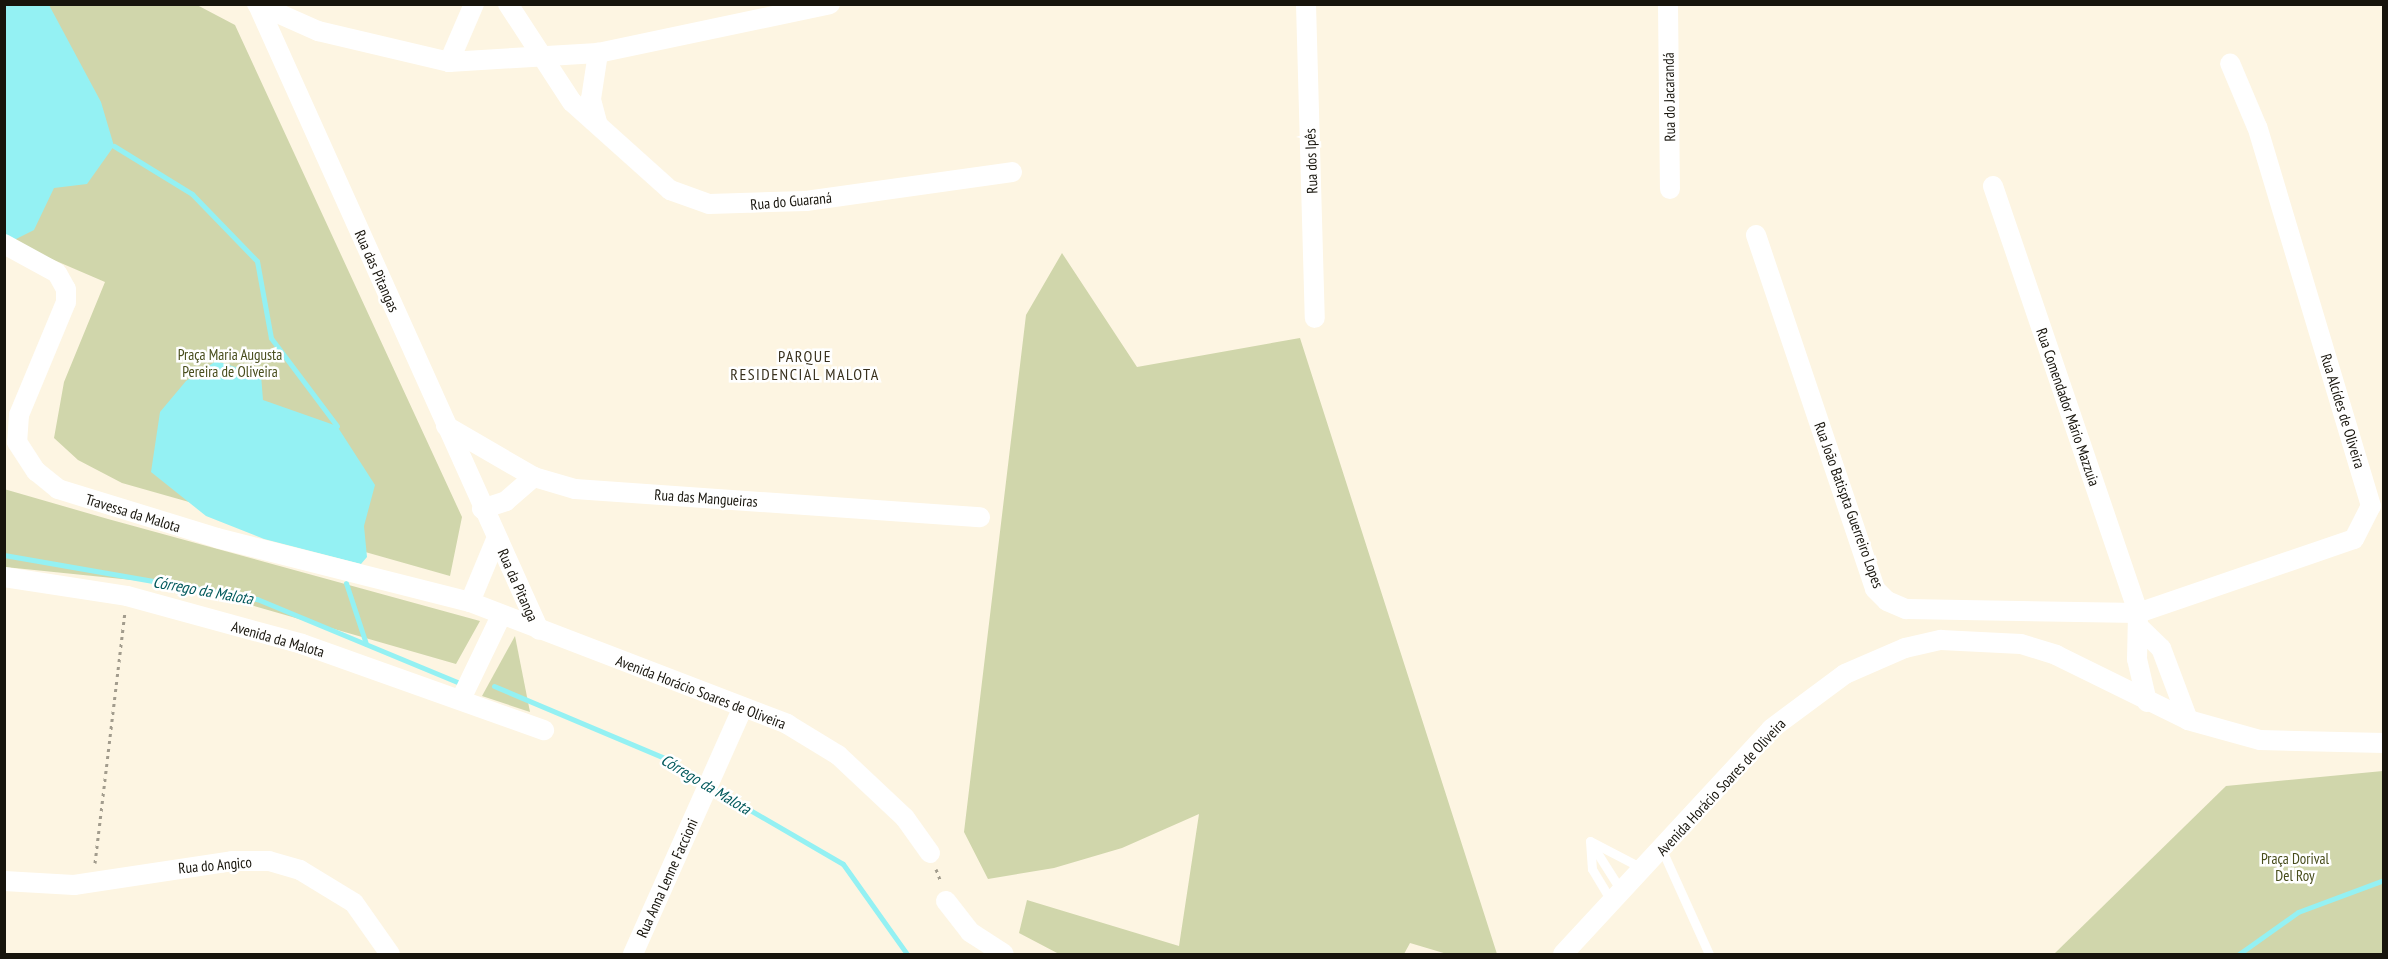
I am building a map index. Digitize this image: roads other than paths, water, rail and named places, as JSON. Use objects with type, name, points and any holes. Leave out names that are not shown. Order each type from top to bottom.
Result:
[{"type":"street","points":[[448,62],[474,4]]},
{"type":"street","name":"Rua do Guaraná","points":[[508,4],[572,102],[597,122],[670,190],[709,204],[806,201],[1012,171]]},
{"type":"street","points":[[257,5],[318,31],[448,62],[598,53],[830,4]]},
{"type":"street","name":"Rua dos Ipês","points":[[1306,4],[1315,318]]},
{"type":"street","name":"Rua do Jacarandá","points":[[1668,4],[1670,189]]},
{"type":"street","name":"Rua das Pitangas","points":[[257,5],[482,509],[497,537]]},
{"type":"street","points":[[597,122],[591,99],[598,53]]},
{"type":"street","name":"Rua Alcídes de Oliveira","points":[[2140,621],[2354,539],[2371,506],[2257,127],[2230,63]]},
{"type":"street","name":"Rua Comendador Mário Mazzuia","points":[[1993,186],[2140,621],[2160,648],[2188,720]]},
{"type":"street","name":"Rua João Batispta Guerreiro Lopes","points":[[1756,235],[1875,589],[1887,601],[1906,609],[2140,621]]},
{"type":"street","name":"Travessa da Malota","points":[[4,244],[57,273],[66,289],[66,302],[18,415],[17,442],[36,471],[58,489],[217,538],[470,602],[501,616]]},
{"type":"street","name":"Rua das Mangueiras","points":[[446,426],[534,477],[575,489],[980,517]]},
{"type":"street","points":[[482,509],[506,501],[534,477]]},
{"type":"street","name":"Rua da Pitanga","points":[[470,602],[497,537]]},
{"type":"street","name":"Rua da Pitanga","points":[[497,537],[539,630]]},
{"type":"street","name":"Avenida da Malota","points":[[4,577],[127,597],[302,644],[462,696],[544,730]]},
{"type":"street","points":[[462,696],[501,616]]},
{"type":"street","name":"Avenida Horácio Soares de Oliveira","points":[[501,616],[743,707],[838,754],[905,818],[930,853]]},
{"type":"street","name":"Rua Comendador Mário Mazzuia","points":[[2140,621],[2136,644],[2147,702]]},
{"type":"street","name":"Avenida Horácio Soares de Oliveira","points":[[1563,954],[1662,850],[1771,729],[1807,698],[1845,674],[1905,648],[1941,640],[2021,644],[2056,655],[2147,702],[2188,720],[2260,740],[2384,743]]},
{"type":"street","name":"Rua Anna Lenne Faccioni","points":[[633,954],[743,707]]},
{"type":"street","name":"Rua do Angico","points":[[4,881],[92,882],[232,861],[269,861],[300,870],[354,903],[390,954]]},
{"type":"street","points":[[946,901],[970,932],[1004,954]]},
{"type":"lane","points":[[1590,841],[1644,869]]},
{"type":"lane","points":[[1590,841],[1617,897]]},
{"type":"lane","points":[[1590,841],[1592,870],[1617,897]]},
{"type":"lane","points":[[1662,850],[1709,954]]},
{"type":"water","points":[[4,5],[49,5],[101,102],[114,146],[87,184],[54,188],[34,230],[14,240],[4,236]]},
{"type":"water","points":[[216,361],[261,375],[263,400],[337,426],[375,485],[364,526],[367,557],[361,564],[264,539],[206,516],[151,472],[160,412],[186,381]]},
{"type":"waterway","points":[[114,146],[192,194],[257,261],[271,338],[337,426]]},
{"type":"waterway","name":"Córrego da Malota","points":[[4,555],[257,599],[460,683]]},
{"type":"waterway","points":[[346,583],[366,644]]},
{"type":"waterway","name":"Córrego da Malota","points":[[494,686],[674,762],[704,783]]},
{"type":"waterway","name":"Córrego da Malota","points":[[712,788],[843,864],[907,954]]},
{"type":"waterway","name":"Córrego da Malota","points":[[2239,954],[2298,912],[2384,880]]},
{"type":"district","name":"PARQUE RESIDENCIAL MALOTA","points":[[805,365]]},
{"type":"park label","name":"Praça Maria Augusta Pereira de Oliveira","points":[[230,362]]},
{"type":"park label","name":"Praça Dorival Del Roy","points":[[2295,866]]}]
